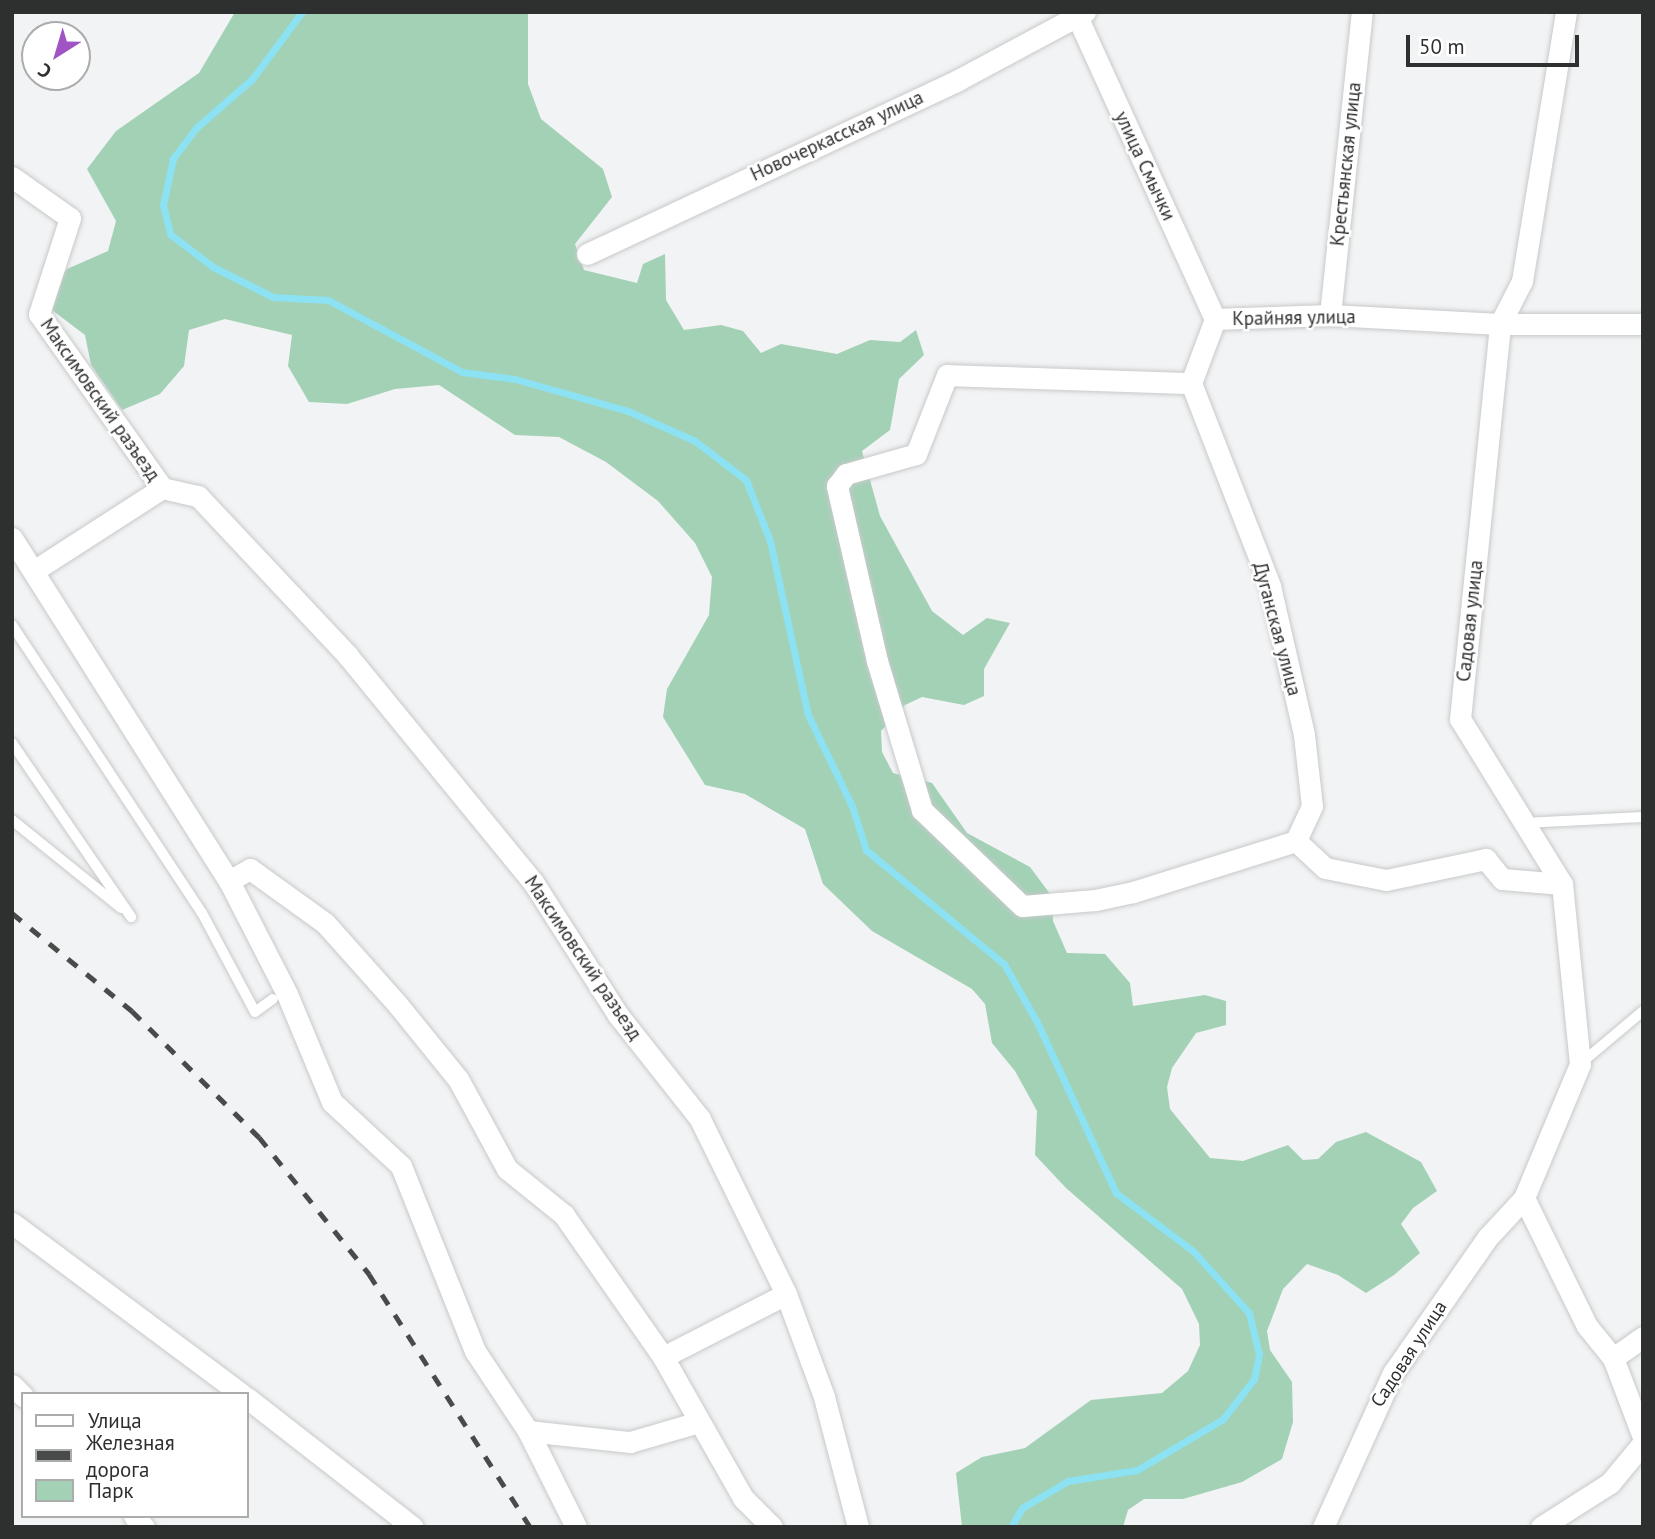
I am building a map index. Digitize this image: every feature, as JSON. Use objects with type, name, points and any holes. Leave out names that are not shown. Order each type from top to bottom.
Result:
[{"type":"street","name":"Крестьянская улица","points":[[1330,315],[1362,12]]},
{"type":"street","name":"Садовая улица","points":[[1323,1527],[1393,1373],[1488,1237],[1524,1198],[1580,1064],[1562,884],[1521,823],[1460,719],[1500,324],[1522,281],[1566,12]]},
{"type":"street","name":"Новочеркасская улица","points":[[587,254],[958,80],[1079,13]]},
{"type":"street","name":"улица Смычки","points":[[1079,13],[1215,319]]},
{"type":"street","name":"Максимовский разъезд","points":[[12,177],[70,218],[39,314],[162,488],[198,496],[348,656],[533,882],[618,1015],[700,1119],[786,1294],[824,1397],[858,1527]]},
{"type":"street","name":"Крайняя улица","points":[[1191,383],[1215,319],[1330,315],[1500,324],[1643,324]]},
{"type":"street","points":[[1191,383],[947,375],[916,454],[846,474],[837,486],[877,661],[922,810],[1022,905],[1095,900],[1296,841],[1325,868],[1386,880],[1486,859],[1502,879],[1562,884]]},
{"type":"street","name":"Дуганская улица","points":[[1191,383],[1270,586],[1304,735],[1312,806],[1296,841]]},
{"type":"street","name":"Максимовский разъезд","points":[[35,570],[162,488]]},
{"type":"street","points":[[12,538],[35,570],[229,881],[286,994],[332,1101],[401,1166],[475,1351],[528,1430],[576,1527]]},
{"type":"street","points":[[229,881],[250,869],[325,923],[458,1079],[507,1169],[564,1215],[663,1357],[743,1498],[772,1527]]},
{"type":"street","points":[[1524,1198],[1587,1326],[1613,1358],[1643,1437]]},
{"type":"street","points":[[12,1223],[238,1392]]},
{"type":"street","points":[[663,1357],[786,1294]]},
{"type":"street","points":[[1613,1358],[1643,1337]]},
{"type":"street","points":[[248,1399],[412,1527]]},
{"type":"street","points":[[528,1430],[630,1441],[699,1422]]},
{"type":"street","points":[[1541,1527],[1610,1483],[1643,1443]]},
{"type":"lane","points":[[12,625],[202,913],[255,1012],[273,999]]},
{"type":"lane","points":[[12,743],[131,916],[12,820]]},
{"type":"lane","points":[[1521,823],[1643,817]]},
{"type":"lane","points":[[1580,1064],[1643,1011]]},
{"type":"green space","points":[[235,12],[528,12],[528,84],[541,119],[603,169],[612,197],[575,244],[584,270],[637,283],[643,264],[665,254],[666,300],[684,330],[721,325],[743,331],[761,353],[781,344],[837,354],[870,340],[900,342],[916,330],[924,355],[899,379],[890,430],[862,451],[880,516],[932,611],[963,635],[987,618],[1010,623],[984,669],[984,696],[964,705],[922,697],[905,705],[881,731],[882,752],[893,773],[932,783],[967,833],[1030,867],[1053,898],[1053,921],[1067,953],[1105,954],[1130,983],[1133,1006],[1205,995],[1226,1001],[1226,1025],[1196,1033],[1172,1068],[1167,1087],[1170,1109],[1210,1158],[1243,1161],[1288,1145],[1303,1160],[1318,1159],[1336,1142],[1366,1132],[1421,1162],[1437,1191],[1413,1208],[1401,1224],[1420,1253],[1394,1275],[1366,1293],[1338,1275],[1307,1264],[1283,1289],[1267,1331],[1270,1350],[1292,1382],[1293,1422],[1282,1459],[1242,1482],[1183,1499],[1144,1499],[1128,1510],[1123,1527],[962,1527],[956,1473],[982,1457],[1025,1448],[1091,1400],[1162,1393],[1188,1371],[1200,1345],[1199,1324],[1182,1289],[1066,1188],[1035,1155],[1037,1111],[1015,1071],[992,1043],[985,1004],[972,989],[872,931],[823,884],[805,829],[745,794],[705,785],[663,717],[667,689],[709,615],[712,577],[695,543],[658,501],[606,462],[559,437],[515,435],[439,385],[395,389],[347,404],[309,402],[288,366],[292,335],[225,319],[189,330],[184,366],[160,394],[122,410],[91,365],[85,335],[44,304],[67,269],[108,251],[116,221],[87,169],[116,131],[199,73]]},
{"type":"waterway","points":[[302,12],[252,79],[196,128],[173,159],[163,205],[170,234],[213,267],[273,297],[328,300],[462,372],[515,379],[628,411],[695,441],[746,480],[770,541],[808,715],[852,806],[866,850],[1004,964],[1037,1022],[1116,1193],[1193,1251],[1249,1313],[1259,1354],[1254,1379],[1223,1419],[1137,1470],[1068,1481],[1022,1508],[1011,1527]]},
{"type":"railway","points":[[12,913],[132,1011],[259,1137],[369,1274],[530,1527]]}]
